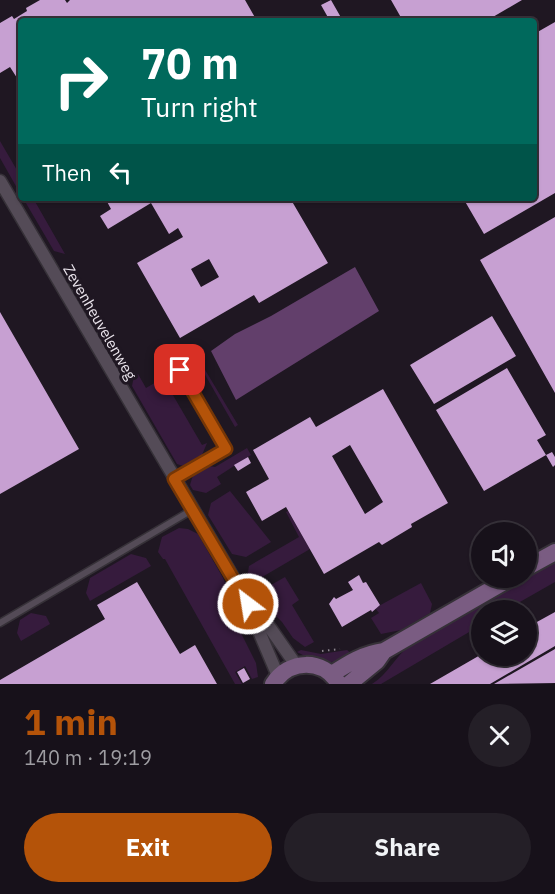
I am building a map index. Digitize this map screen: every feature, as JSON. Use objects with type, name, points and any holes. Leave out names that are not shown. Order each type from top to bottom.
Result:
[{"type":"street","name":"Zevenheuvelenweg","points":[[0,181],[257,618],[258,629],[275,680]]},
{"type":"street","points":[[537,562],[555,552]]},
{"type":"street","points":[[275,680],[296,665],[309,664],[321,667],[336,679],[363,656],[384,651],[494,588]]},
{"type":"street","name":"Zevenheuvelenweg","points":[[257,618],[268,625],[296,665]]},
{"type":"street","points":[[350,684],[377,661],[384,651]]},
{"type":"lane","points":[[174,479],[226,449],[180,370]]},
{"type":"lane","points":[[0,622],[192,510]]},
{"type":"shaded area","points":[[0,141],[18,172],[18,190],[0,158]]},
{"type":"shaded area","points":[[25,201],[35,201],[65,254],[54,251]]},
{"type":"shaded area","points":[[355,267],[379,311],[236,400],[211,351],[235,334],[271,316]]},
{"type":"shaded area","points":[[84,288],[130,367],[119,364],[81,298]]},
{"type":"shaded area","points":[[198,358],[238,425],[235,427],[196,359]]},
{"type":"shaded area","points":[[138,374],[146,388],[163,378],[202,445],[207,443],[202,455],[183,466],[177,464],[132,386],[134,376]]},
{"type":"shaded area","points":[[247,448],[251,455],[217,477],[221,484],[206,493],[193,490],[190,485],[193,475],[209,466],[215,467]]},
{"type":"shaded area","points":[[230,491],[271,542],[246,557],[232,554],[208,515],[211,503]]},
{"type":"shaded area","points":[[288,511],[310,549],[257,580],[247,578],[249,566],[299,537],[286,512]]},
{"type":"shaded area","points":[[179,528],[198,534],[223,578],[232,599],[241,633],[256,663],[258,677],[252,679],[245,666],[235,672],[242,684],[235,684],[165,559],[158,552],[162,537]]},
{"type":"shaded area","points":[[131,554],[146,558],[151,566],[90,601],[86,593],[90,578]]},
{"type":"shaded area","points":[[555,560],[555,582],[524,600],[487,600],[507,588],[537,588],[537,571]]},
{"type":"shaded area","points":[[285,577],[299,600],[292,605],[314,642],[305,647],[293,638],[282,622],[261,601],[264,589]]},
{"type":"shaded area","points":[[421,583],[432,604],[430,613],[401,630],[381,634],[371,618],[379,613],[375,608]]},
{"type":"shaded area","points":[[471,609],[471,631],[381,684],[372,684],[410,645]]},
{"type":"shaded area","points":[[31,613],[46,616],[50,624],[21,641],[17,633],[20,620]]},
{"type":"shaded area","points":[[301,650],[321,654],[347,650],[353,655],[338,661],[325,662],[297,652]]},
{"type":"building","points":[[40,0],[65,0],[67,3],[70,0],[245,0],[255,18],[18,18],[18,79],[10,67],[0,73],[0,23],[12,16],[14,19],[27,11],[26,8]]},
{"type":"building","points":[[331,0],[341,18],[328,18],[321,5]]},
{"type":"building","points":[[391,0],[522,0],[491,18],[401,18]]},
{"type":"building","points":[[555,22],[555,193],[484,234],[465,201],[537,201],[537,32]]},
{"type":"building","points":[[107,201],[292,201],[328,263],[259,303],[254,295],[180,338],[137,263],[183,237],[178,228],[169,234],[151,203],[108,229],[100,216],[111,209]],"holes":[[[209,259],[219,277],[201,287],[191,269]]]},
{"type":"building","points":[[555,217],[555,393],[480,260]]},
{"type":"building","points":[[0,312],[79,449],[0,494]]},
{"type":"building","points":[[492,316],[516,356],[434,404],[410,365]]},
{"type":"building","points":[[507,368],[546,435],[537,440],[546,455],[484,491],[436,410]]},
{"type":"building","points":[[383,389],[448,503],[411,524],[412,527],[382,545],[379,542],[324,574],[286,507],[262,521],[246,492],[269,479],[253,450],[310,417],[316,427]],"holes":[[[350,445],[383,502],[365,514],[332,456]]]},
{"type":"building","points":[[552,452],[555,457],[553,467],[546,455]]},
{"type":"building","points":[[248,457],[251,463],[238,471],[234,465]]},
{"type":"building","points":[[359,575],[380,605],[372,612],[371,610],[342,627],[329,604],[334,597],[336,599],[353,590],[348,582]]},
{"type":"building","points":[[137,582],[180,654],[195,645],[217,684],[0,684],[0,680],[105,619],[97,605]]},
{"type":"building","points":[[555,612],[555,646],[537,657],[537,622]]},
{"type":"building","points":[[555,649],[555,683],[494,684],[525,666],[537,666],[537,659]]},
{"type":"building","points":[[471,660],[471,666],[521,666],[490,684],[430,684]]},
{"type":"building","points":[[244,668],[250,679],[243,683],[237,672]]},
{"type":"route","points":[[180,370],[226,449],[174,479],[248,604]]}]
